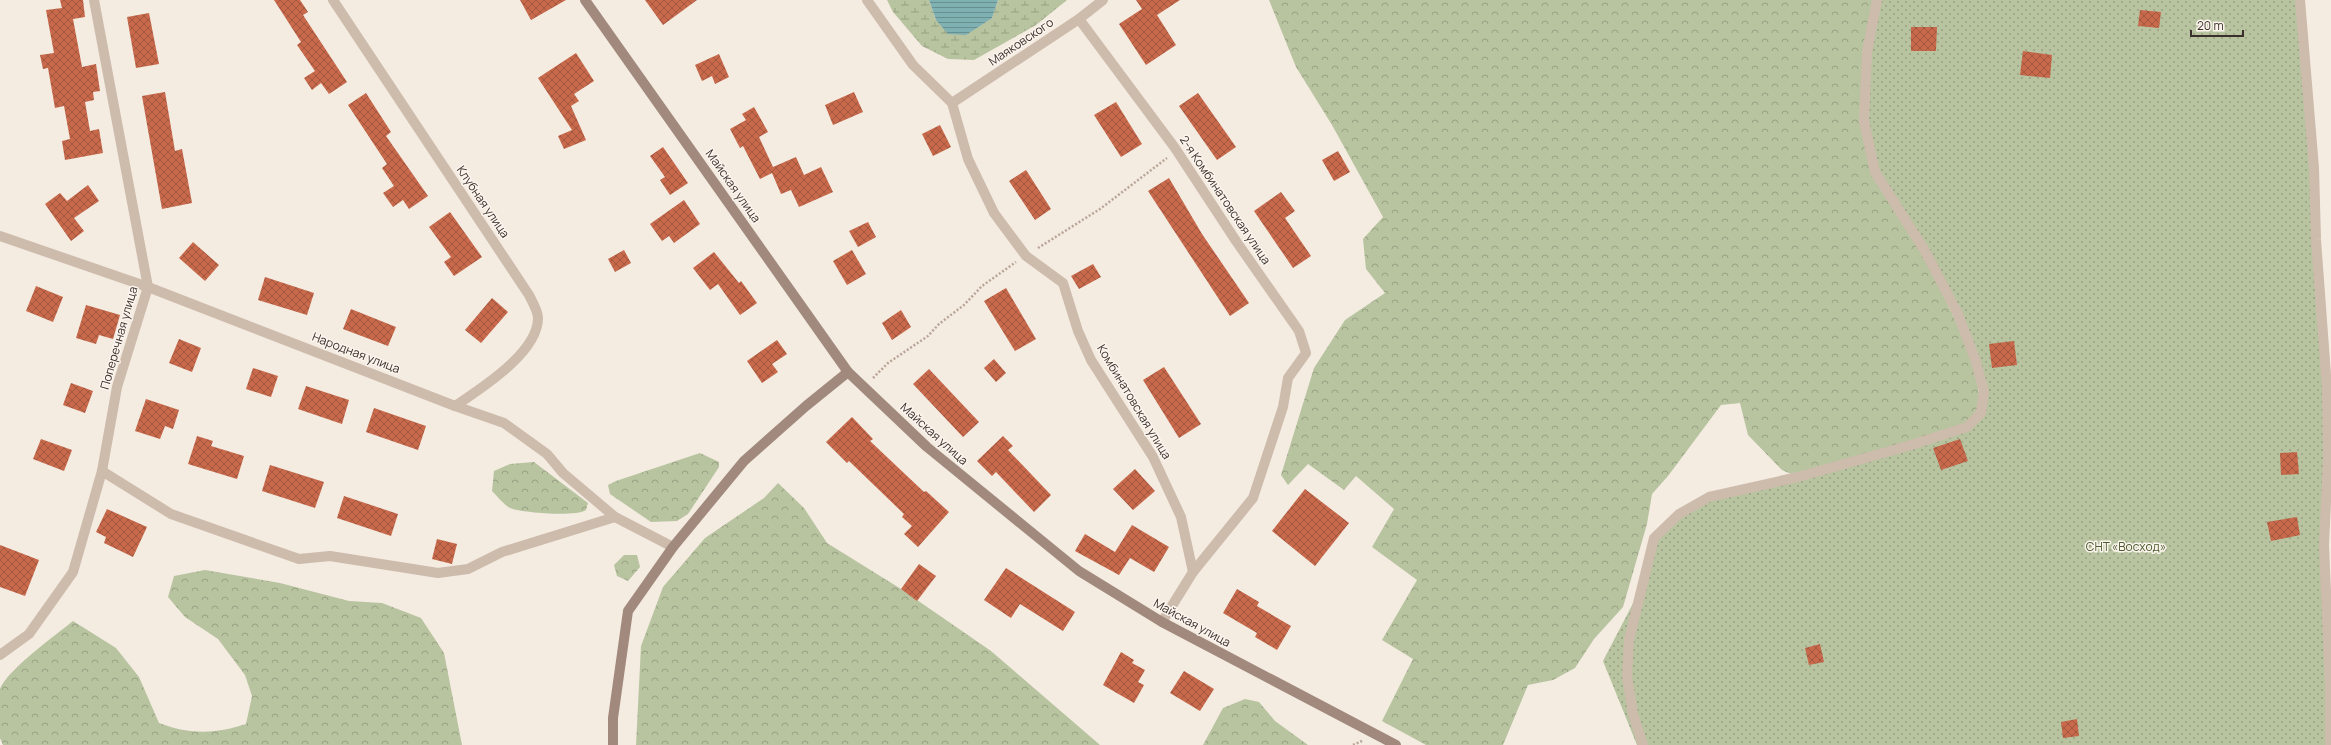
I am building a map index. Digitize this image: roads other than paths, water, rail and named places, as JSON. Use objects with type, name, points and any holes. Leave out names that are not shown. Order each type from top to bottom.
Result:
[{"type":"street","name":"Поперечная улица","points":[[0,655],[29,634],[73,572],[102,471],[117,387],[148,286],[94,0]]},
{"type":"street","name":"Клубная улица","points":[[332,0],[530,295],[538,318],[534,335],[521,354],[488,384],[455,406]]},
{"type":"street","name":"Майская улица","points":[[585,0],[848,372],[927,447],[1079,572],[1162,622],[1396,745]]},
{"type":"street","name":"Комбинатовская улица","points":[[867,0],[913,65],[952,104],[968,159],[994,213],[1026,256],[1063,283],[1078,331],[1091,360],[1153,457],[1182,517],[1193,572]]},
{"type":"street","name":"Маяковского","points":[[952,104],[1079,19],[1103,0]]},
{"type":"street","points":[[1643,745],[1633,714],[1627,676],[1629,640],[1654,538],[1679,514],[1709,497],[1798,477],[1908,446],[1967,427],[1982,413],[1984,391],[1975,359],[1958,314],[1925,252],[1875,172],[1864,121],[1867,52],[1877,0]]},
{"type":"street","points":[[2300,0],[2314,168],[2316,240],[2327,388],[2328,459],[2324,545],[2330,685],[2330,745]]},
{"type":"street","name":"2-я Комбинатовская улица","points":[[1079,19],[1175,148],[1236,241],[1299,331],[1306,353],[1288,378],[1283,407],[1254,498],[1193,572]]},
{"type":"street","name":"Народная улица","points":[[0,236],[148,286],[455,406],[504,423],[547,454],[563,473],[615,517],[673,548]]},
{"type":"street","points":[[613,745],[613,718],[628,611],[673,548],[744,461],[806,406],[848,372]]},
{"type":"street","points":[[102,471],[171,514],[299,559],[330,556],[438,573],[468,569],[502,552],[615,517]]},
{"type":"street","points":[[1162,622],[1193,572]]},
{"type":"water","points":[[929,0],[998,0],[992,18],[966,35],[948,34],[936,20]]},
{"type":"park label","name":"СНТ «Восход»","points":[[2126,547]]}]
